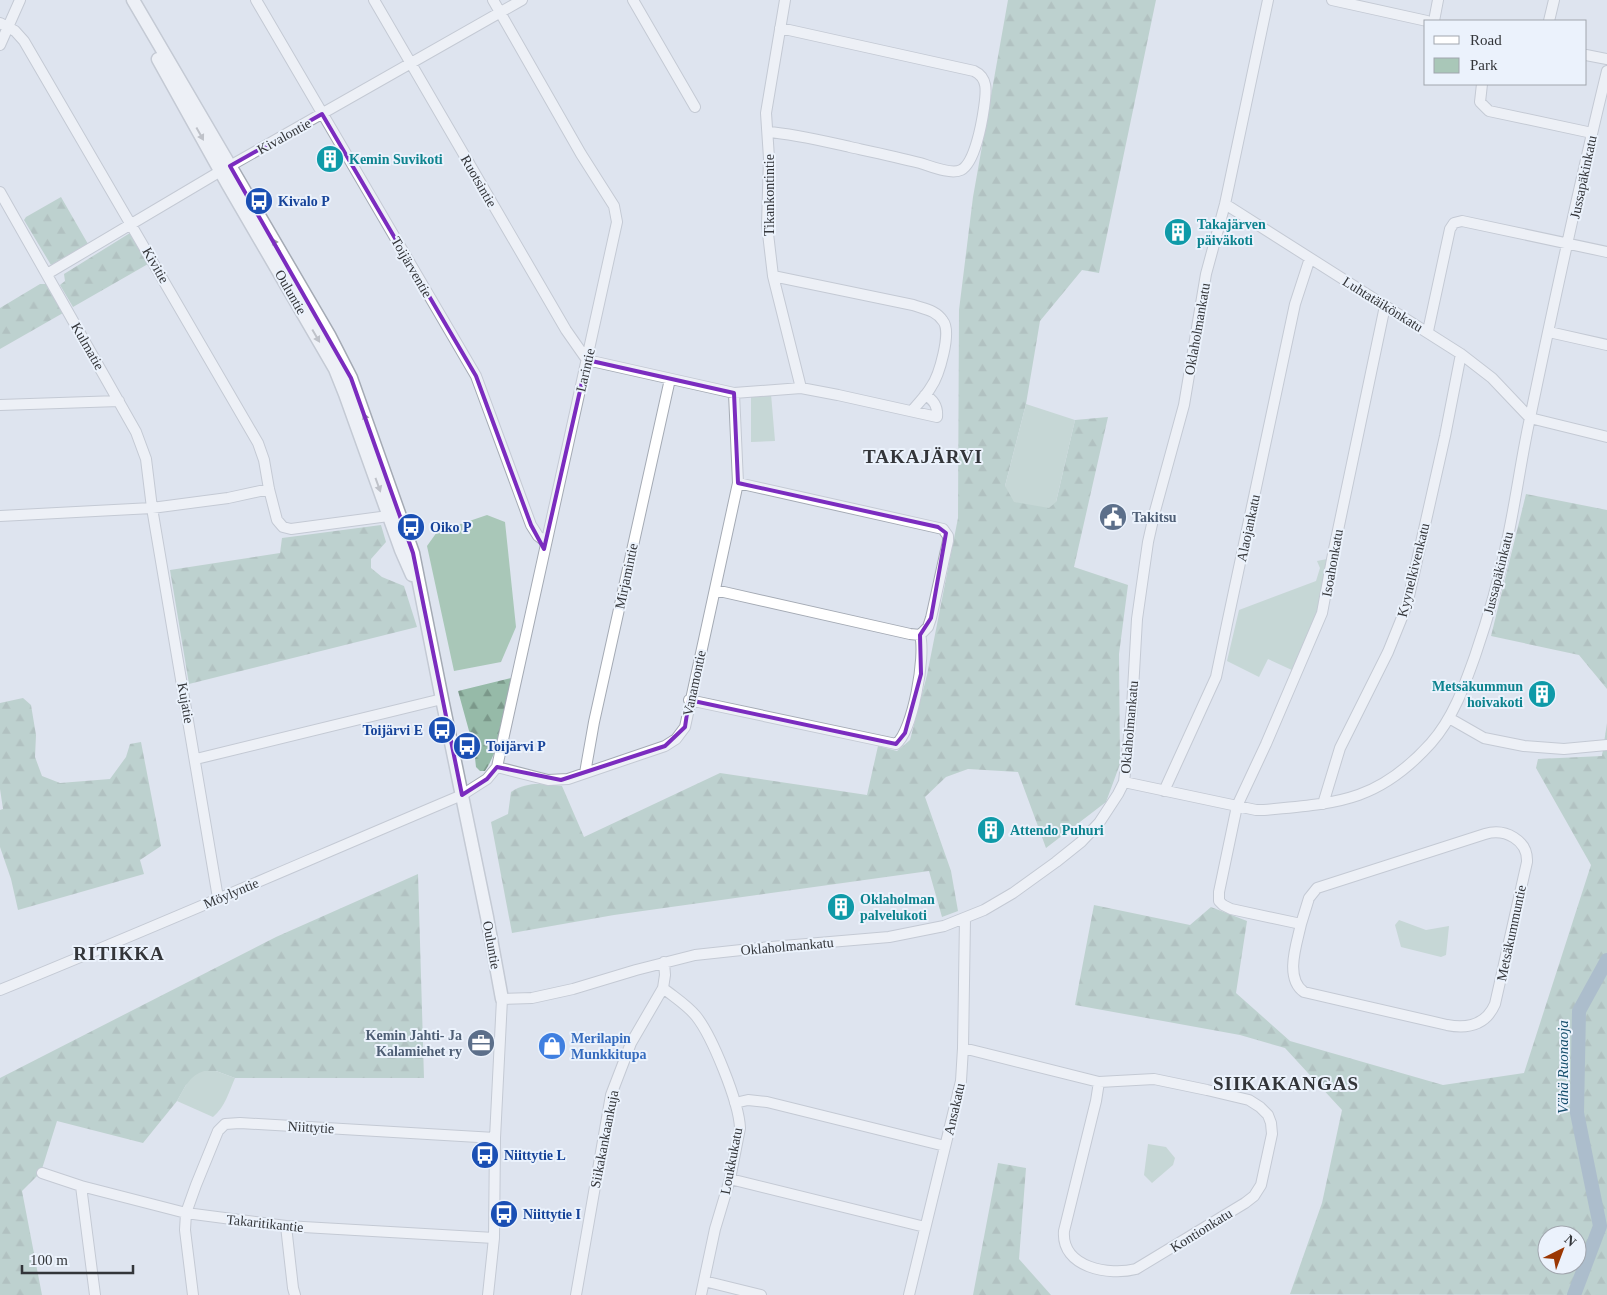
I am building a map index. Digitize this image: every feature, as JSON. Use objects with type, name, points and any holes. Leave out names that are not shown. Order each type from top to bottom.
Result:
[{"type":"main road","name":"Ouluntie","points":[[133,1],[335,369],[395,516],[422,600],[502,999]]},
{"type":"street","points":[[0,45],[4,25],[20,0]]},
{"type":"street","name":"Toijärventie","points":[[256,0],[476,376],[531,525],[538,536],[546,542]]},
{"type":"street","name":"Ruotsintie","points":[[374,0],[571,339],[587,360]]},
{"type":"street","name":"Larintie","points":[[493,0],[616,212],[616,229],[497,767]]},
{"type":"street","name":"Kivalontie","points":[[47,274],[226,169],[522,0]]},
{"type":"street","points":[[633,0],[695,106]]},
{"type":"street","name":"Tikankontintie","points":[[785,0],[766,113],[769,158],[767,224],[773,276],[801,388]]},
{"type":"street","name":"Oklaholmankatu","points":[[502,999],[532,998],[573,989],[664,962],[695,955],[889,937],[926,931],[984,910],[1020,888],[1080,842],[1108,810],[1124,782],[1132,708],[1136,619],[1148,542],[1184,405],[1206,274],[1225,204],[1268,0]]},
{"type":"street","points":[[1337,0],[1424,20]]},
{"type":"street","points":[[1434,20],[1438,0]]},
{"type":"street","points":[[1549,20],[1554,0]]},
{"type":"street","name":"Kivitie","points":[[4,25],[15,30],[24,41],[258,443],[264,460],[274,511],[280,525],[291,529],[395,516]]},
{"type":"street","points":[[768,132],[785,133],[824,141],[956,172],[967,164],[971,156],[980,130],[986,93],[984,80],[980,74],[971,70],[780,28]]},
{"type":"street","points":[[1587,55],[1607,59]]},
{"type":"street","name":"Jussapäkinkatu","points":[[1124,782],[1264,810],[1335,803],[1362,794],[1389,781],[1431,743],[1449,718],[1465,685],[1496,586],[1508,538],[1530,418],[1607,71]]},
{"type":"street","points":[[1482,85],[1479,99],[1481,104],[1489,111],[1592,133]]},
{"type":"street","name":"Kulmatie","points":[[0,192],[136,432],[146,459],[152,508]]},
{"type":"street","name":"Luhtatäikönkatu","points":[[1225,204],[1462,354],[1492,378],[1530,418]]},
{"type":"street","points":[[1428,331],[1450,229],[1456,222],[1462,221],[1607,252]]},
{"type":"street","name":"Alaojankatu","points":[[1164,791],[1220,666],[1227,624],[1295,304],[1310,258]]},
{"type":"street","points":[[773,276],[913,305],[931,310],[938,315],[945,322],[946,340],[935,381],[912,411]]},
{"type":"street","name":"Isoahonkatu","points":[[1237,806],[1266,744],[1322,613],[1345,492],[1385,306]]},
{"type":"street","points":[[1549,332],[1607,345]]},
{"type":"street","name":"Kyynelkivenkatu","points":[[1323,804],[1340,748],[1388,652],[1406,605],[1462,354]]},
{"type":"street","points":[[587,360],[734,393],[801,388],[937,417],[937,407],[932,399],[925,395]]},
{"type":"street","name":"Mirjamintie","points":[[585,773],[594,722],[670,379]]},
{"type":"street","name":"Vanamontie","points":[[497,767],[548,780],[562,780],[665,746],[673,741],[684,726],[738,483],[734,393]]},
{"type":"street","points":[[0,405],[119,401]]},
{"type":"street","points":[[1530,418],[1607,437]]},
{"type":"street","points":[[715,590],[910,634],[920,635],[927,629],[932,618],[948,540],[945,531],[938,527],[738,483]]},
{"type":"street","points":[[0,516],[152,508],[228,498],[269,489]]},
{"type":"street","name":"Kujatie","points":[[152,508],[218,898]]},
{"type":"street","points":[[690,700],[896,744],[905,733],[921,674],[922,648],[920,635]]},
{"type":"street","points":[[196,760],[442,699]]},
{"type":"street","points":[[1449,718],[1484,738],[1524,746],[1564,749],[1607,745]]},
{"type":"street","points":[[462,795],[487,779],[497,767]]},
{"type":"street","name":"Möylyntie","points":[[0,990],[142,932],[462,795]]},
{"type":"street","points":[[1237,806],[1218,892],[1219,901],[1223,906],[1231,909],[1301,924]]},
{"type":"street","name":"Metsäkummuntie","points":[[1495,831],[1503,832],[1518,840],[1526,852],[1527,862],[1495,1004],[1486,1018],[1473,1025],[1459,1027],[1447,1025],[1304,992],[1296,983],[1294,971],[1301,924],[1306,903],[1311,895],[1318,888],[1331,883],[1495,831]]},
{"type":"street","name":"Ansakatu","points":[[909,1295],[961,1081],[965,918]]},
{"type":"street","name":"Siikakankaankuja","points":[[576,1295],[611,1095],[631,1043],[663,988],[664,962]]},
{"type":"street","name":"Loukkukatu","points":[[663,988],[691,1011],[701,1024],[714,1047],[739,1115],[740,1128],[730,1179],[701,1295]]},
{"type":"street","name":"Ouluntie","points":[[488,1295],[494,1238],[495,1138],[502,999]]},
{"type":"street","name":"Kontionkatu","points":[[963,1048],[1099,1082],[1163,1081],[1243,1097],[1254,1103],[1268,1115],[1272,1128],[1272,1140],[1263,1180],[1257,1193],[1245,1203],[1136,1269],[1120,1272],[1092,1267],[1078,1262],[1068,1251],[1064,1241],[1064,1232],[1099,1082]]},
{"type":"street","points":[[735,1103],[748,1100],[767,1102],[945,1146]]},
{"type":"street","name":"Niittytie","points":[[194,1295],[185,1230],[186,1214],[218,1131],[224,1125],[228,1123],[495,1138]]},
{"type":"street","name":"Takaritikantie","points":[[42,1173],[81,1186],[186,1214],[286,1226],[494,1238]]},
{"type":"street","points":[[730,1179],[925,1227]]},
{"type":"street","points":[[81,1186],[95,1295]]},
{"type":"street","points":[[286,1226],[295,1295]]},
{"type":"street","points":[[704,1281],[761,1295]]},
{"type":"highlighted area","points":[[322,114],[476,376],[531,525],[544,549],[587,360],[734,393],[738,483],[938,527],[946,533],[931,618],[920,635],[921,674],[905,733],[896,744],[689,700],[685,727],[665,746],[561,780],[497,767],[487,779],[462,795],[413,553],[351,378],[230,166]]},
{"type":"green space","points":[[1008,0],[1156,0],[1099,273],[1082,270],[1040,321],[1026,404],[1005,486],[1056,502],[1075,420],[1108,417],[1074,567],[1128,585],[1119,654],[1120,764],[1106,802],[1046,848],[1018,772],[968,769],[946,777],[925,797],[951,871],[958,911],[942,917],[929,871],[614,915],[512,933],[491,822],[508,814],[511,792],[523,786],[535,784],[562,786],[584,837],[720,773],[867,795],[878,746],[897,751],[910,740],[927,675],[958,518],[959,310],[973,197]]},
{"type":"green space","points":[[61,197],[88,244],[51,265],[24,220]]},
{"type":"green space","points":[[130,233],[148,264],[73,307],[60,285],[65,281],[64,274]]},
{"type":"green space","points":[[40,284],[46,284],[63,313],[0,349],[0,308]]},
{"type":"green space","points":[[771,394],[775,441],[751,442],[751,396]]},
{"type":"green space","points":[[1026,404],[1075,420],[1056,502],[1049,508],[1014,502],[1005,486]]},
{"type":"green space","points":[[1526,494],[1607,510],[1607,689],[1579,655],[1491,636]]},
{"type":"green space","points":[[487,515],[505,522],[516,627],[501,662],[454,671],[427,546],[437,532]]},
{"type":"green space","points":[[381,525],[386,542],[371,559],[371,568],[382,577],[404,586],[417,627],[189,684],[170,570],[280,553],[282,538]]},
{"type":"green space","points":[[1327,559],[1317,619],[1294,671],[1268,659],[1259,677],[1227,661],[1239,610],[1316,581],[1320,568],[1317,561]]},
{"type":"green space","points":[[511,678],[500,738],[485,771],[480,771],[476,767],[474,749],[458,691]]},
{"type":"green space","points":[[23,698],[31,705],[36,735],[35,757],[42,776],[60,783],[110,779],[126,757],[130,744],[141,742],[161,846],[140,860],[144,874],[18,910],[11,879],[0,847],[0,810],[3,809],[0,789],[0,703]]},
{"type":"green space","points":[[1607,723],[1607,1295],[1290,1294],[1322,1203],[1342,1110],[1285,1048],[1240,1035],[1075,1005],[1094,905],[1190,925],[1211,907],[1247,921],[1236,993],[1290,1041],[1443,1085],[1524,1073],[1591,865],[1536,768],[1538,759],[1602,756]]},
{"type":"green space","points":[[418,874],[424,1078],[235,1078],[216,1071],[186,1085],[177,1101],[143,1143],[57,1121],[41,1172],[22,1191],[42,1295],[0,1295],[0,1078],[276,937]]},
{"type":"green space","points":[[1399,920],[1426,930],[1449,926],[1446,955],[1441,957],[1401,947],[1395,925]]},
{"type":"green space","points":[[204,1071],[216,1071],[235,1078],[224,1104],[213,1117],[177,1101],[191,1079]]},
{"type":"green space","points":[[1148,1144],[1166,1147],[1175,1158],[1173,1165],[1152,1183],[1144,1175]]},
{"type":"green space","points":[[998,1163],[1026,1168],[1019,1259],[1051,1295],[973,1295]]},
{"type":"waterway","name":"Vähä Ruonaoja","points":[[1574,1295],[1600,1226],[1577,1113],[1579,1011],[1607,960]]},
{"type":"place","name":"Kemin Suvikoti","points":[[330,159]]},
{"type":"place","name":"Kivalo P","points":[[259,201]]},
{"type":"place","name":"Takajärven päiväkoti","points":[[1178,232]]},
{"type":"place","name":"Takitsu","points":[[1113,517]]},
{"type":"place","name":"Oiko P","points":[[411,527]]},
{"type":"place","name":"Metsäkummun hoivakoti","points":[[1542,694]]},
{"type":"place","name":"Toijärvi E","points":[[442,730]]},
{"type":"place","name":"Toijärvi P","points":[[467,746]]},
{"type":"place","name":"Attendo Puhuri","points":[[991,830]]},
{"type":"place","name":"Oklaholman palvelukoti","points":[[841,907]]},
{"type":"place","name":"Kemin Jahti- Ja Kalamiehet ry","points":[[481,1043]]},
{"type":"place","name":"Merilapin Munkkitupa","points":[[552,1046]]},
{"type":"place","name":"Niittytie L","points":[[485,1155]]},
{"type":"place","name":"Niittytie I","points":[[504,1214]]},
{"type":"district","name":"TAKAJÄRVI","points":[[923,456]]},
{"type":"district","name":"RITIKKA","points":[[119,953]]},
{"type":"district","name":"SIIKAKANGAS","points":[[1286,1083]]}]
